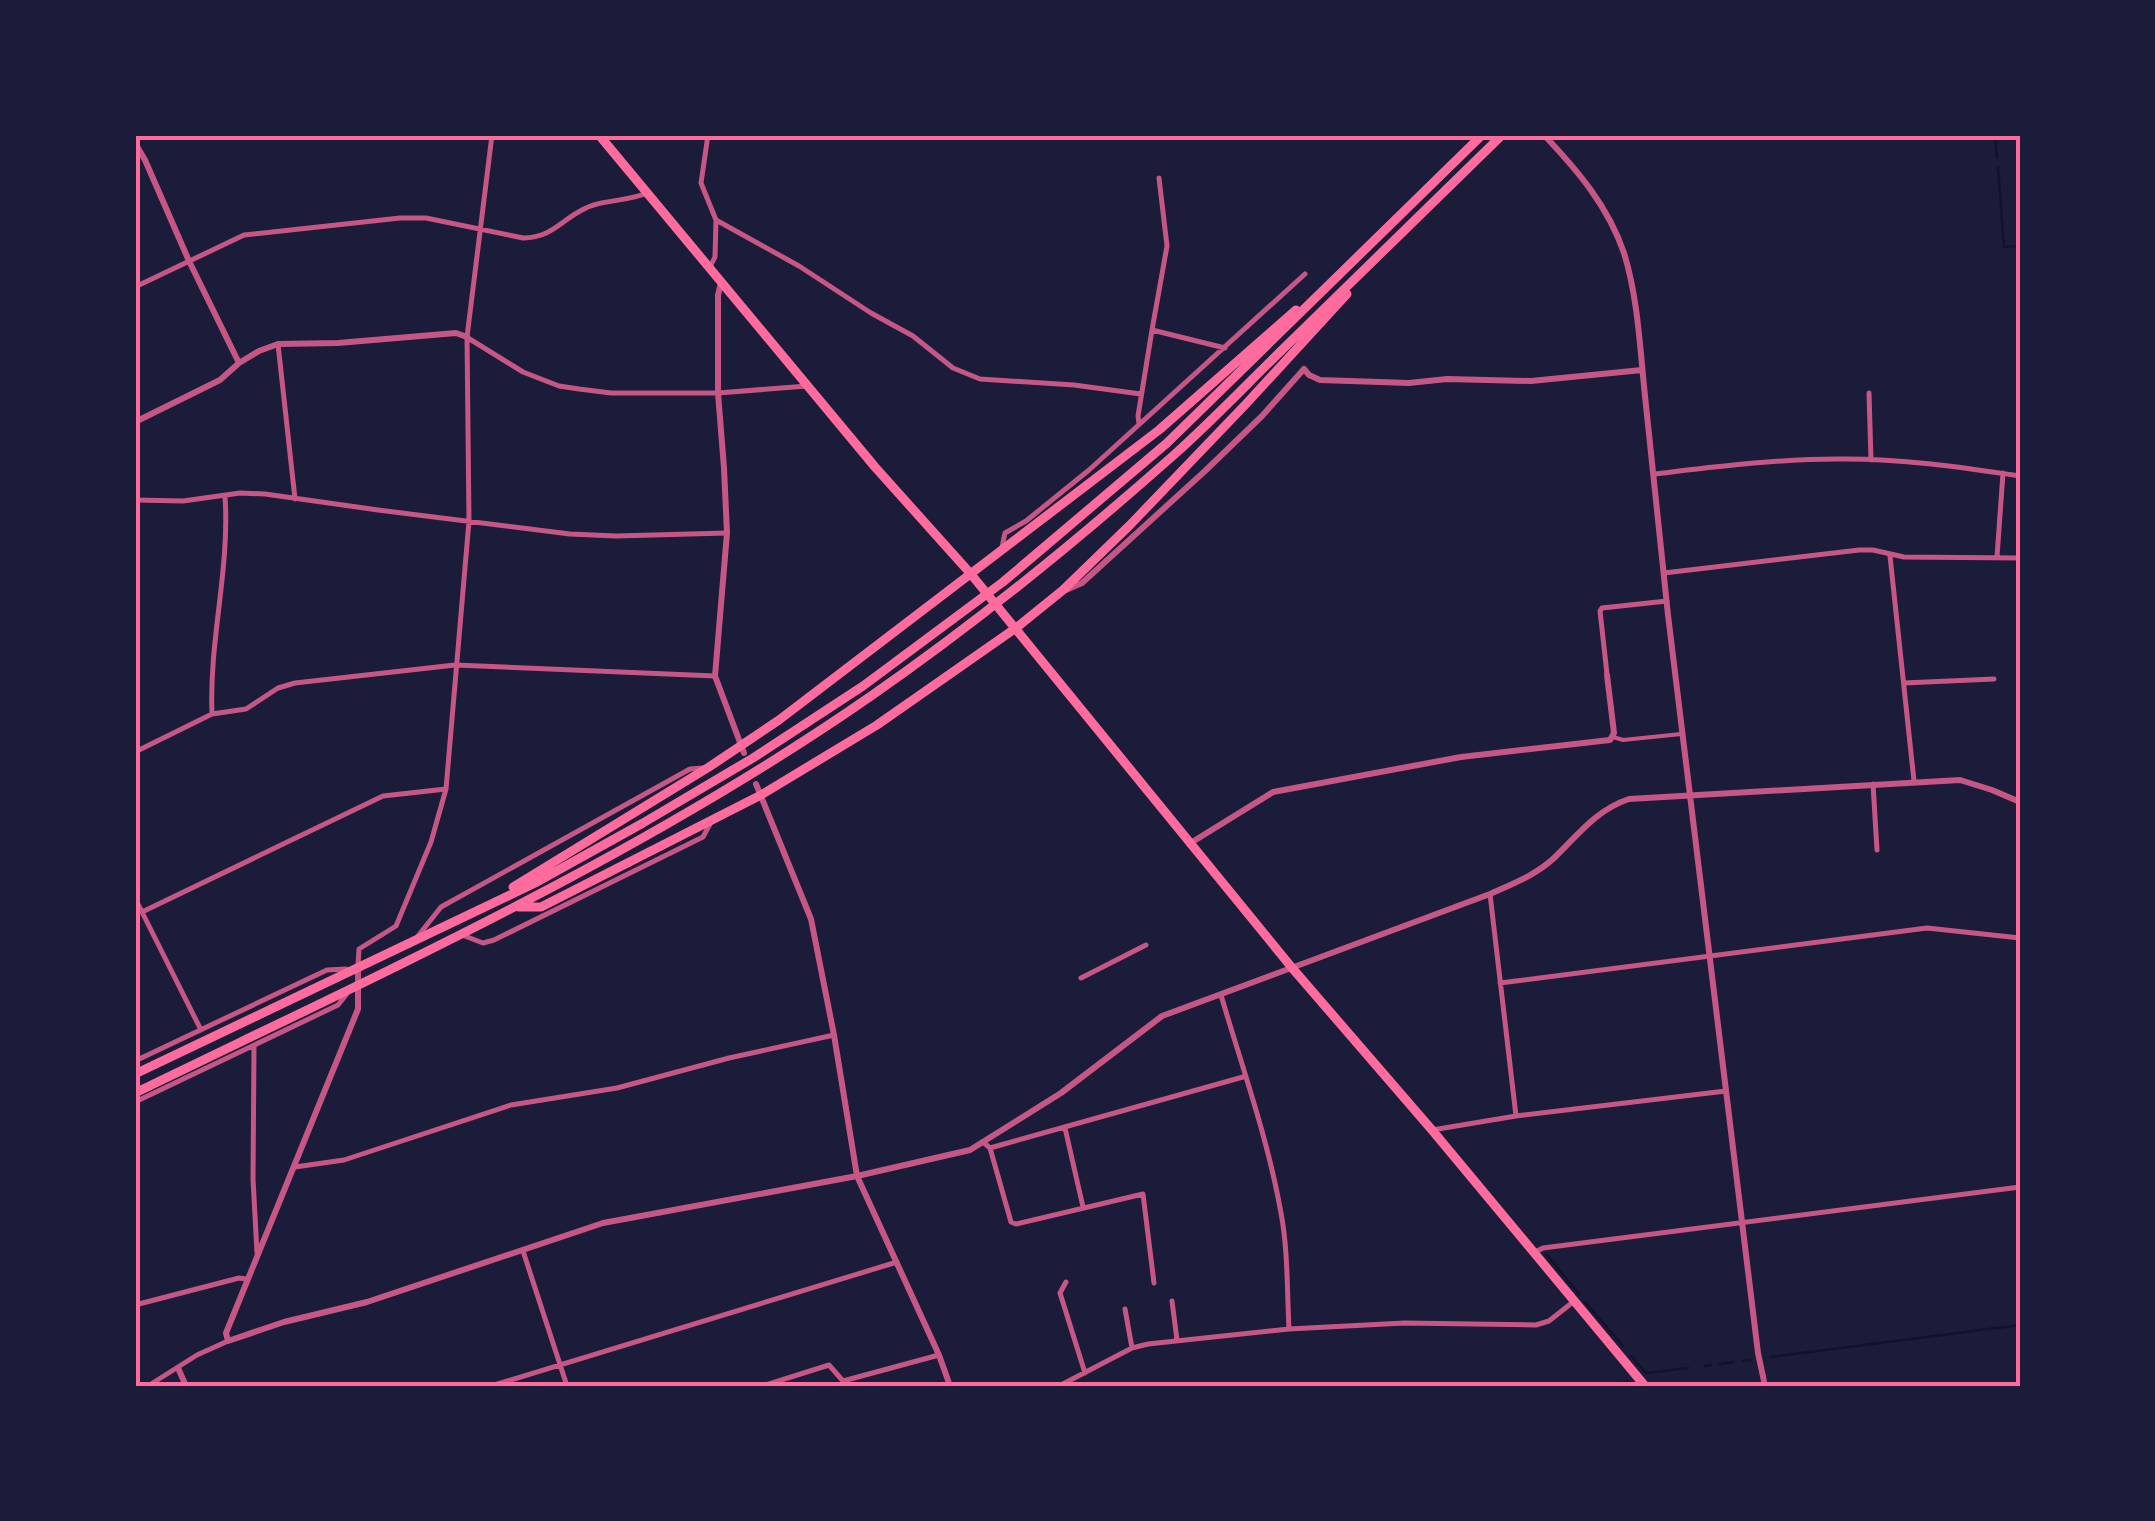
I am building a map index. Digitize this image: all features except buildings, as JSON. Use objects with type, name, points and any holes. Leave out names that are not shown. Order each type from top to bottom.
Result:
[{"type":"main road","points":[[599,135],[875,467],[970,572],[1292,969],[1645,1386]]},
{"type":"main road","points":[[135,1074],[597,849],[753,758],[863,686],[1003,582],[1167,443],[1482,135]]},
{"type":"main road","points":[[135,1093],[516,907],[650,835],[872,696],[1012,593],[1179,450],[1502,135]]},
{"type":"main road","points":[[478,909],[742,750],[1159,430],[1363,253]]},
{"type":"main road","points":[[516,907],[541,907],[713,820],[876,724],[1016,628],[1063,590],[1245,405],[1330,315],[1378,256]]},
{"type":"street","points":[[228,1341],[226,1333],[246,1279],[358,1010],[354,968],[360,949],[396,926],[431,842],[446,789],[470,522],[467,337],[492,135]]},
{"type":"street","points":[[708,135],[701,183],[716,220],[715,257],[708,268]]},
{"type":"street","points":[[1544,135],[1590,186],[1617,234],[1630,282],[1687,794],[1765,1386]]},
{"type":"street","points":[[135,144],[239,363]]},
{"type":"street","points":[[1139,424],[1167,246],[1159,178]]},
{"type":"street","points":[[135,287],[244,235],[426,218],[535,238],[583,208],[647,192]]},
{"type":"street","points":[[716,220],[913,336],[953,368],[980,380],[1074,385],[1141,394]]},
{"type":"street","points":[[1003,550],[1005,533],[1075,482],[1305,274]]},
{"type":"street","points":[[721,283],[718,393],[727,533],[714,676],[742,750]]},
{"type":"street","points":[[1152,330],[1225,348]]},
{"type":"street","points":[[135,422],[220,380],[258,351],[278,344],[338,344],[456,333],[522,372],[559,386],[610,392],[718,393],[807,386]]},
{"type":"street","points":[[278,344],[295,498]]},
{"type":"street","points":[[1063,590],[1082,583],[1175,499],[1262,416],[1304,369],[1320,380],[1408,382],[1543,380],[1642,370]]},
{"type":"street","points":[[1869,394],[1871,460]]},
{"type":"street","points":[[1654,474],[1792,460],[1871,460],[2020,476]]},
{"type":"street","points":[[1997,558],[2004,474]]},
{"type":"street","points":[[135,500],[183,501],[240,493],[264,494],[570,534],[727,533]]},
{"type":"street","points":[[212,714],[211,682],[226,532],[225,497]]},
{"type":"street","points":[[1664,573],[1859,550],[1890,556],[2020,558]]},
{"type":"street","points":[[1890,556],[1914,781]]},
{"type":"street","points":[[1613,737],[1600,611],[1667,601]]},
{"type":"street","points":[[135,752],[212,714],[246,709],[286,684],[455,665],[714,676]]},
{"type":"street","points":[[1904,683],[1994,679]]},
{"type":"street","points":[[1613,737],[1623,740],[1681,734]]},
{"type":"street","points":[[1189,844],[1273,792],[1461,758],[1613,737]]},
{"type":"street","points":[[416,938],[441,908],[690,768],[710,767]]},
{"type":"street","points":[[986,1145],[1061,1094],[1162,1016],[1534,874],[1582,827],[1619,802],[1687,794],[1960,780],[2020,802]]},
{"type":"street","points":[[1873,784],[1878,850]]},
{"type":"street","points":[[142,912],[382,796],[446,789]]},
{"type":"street","points":[[759,790],[810,919],[857,1176],[950,1386]]},
{"type":"street","points":[[460,934],[483,943],[494,940],[703,837],[713,820]]},
{"type":"street","points":[[1490,894],[1516,1116]]},
{"type":"street","points":[[135,898],[201,1030]]},
{"type":"street","points":[[1500,983],[1927,928],[2020,938]]},
{"type":"street","points":[[1081,978],[1146,945]]},
{"type":"street","points":[[135,1061],[327,970],[354,968]]},
{"type":"street","points":[[135,1102],[338,1005],[354,986]]},
{"type":"street","points":[[1221,995],[1253,1098],[1281,1212],[1289,1330]]},
{"type":"street","points":[[213,1024],[231,1028]]},
{"type":"street","points":[[295,1166],[344,1160],[510,1105],[617,1088],[729,1058],[834,1036]]},
{"type":"street","points":[[254,1046],[257,1254]]},
{"type":"street","points":[[148,1386],[228,1341],[284,1322],[367,1302],[603,1223],[956,1155],[1244,1077]]},
{"type":"street","points":[[1432,1130],[1726,1090]]},
{"type":"street","points":[[1065,1128],[1083,1207]]},
{"type":"street","points":[[986,1145],[1011,1222],[1016,1224],[1143,1194],[1154,1283]]},
{"type":"street","points":[[1532,1253],[1543,1248],[2020,1187]]},
{"type":"street","points":[[522,1248],[567,1386]]},
{"type":"street","points":[[491,1386],[897,1262]]},
{"type":"street","points":[[135,1305],[246,1279]]},
{"type":"street","points":[[1066,1282],[1060,1293],[1085,1373]]},
{"type":"street","points":[[1172,1300],[1177,1340]]},
{"type":"street","points":[[1059,1386],[1132,1348],[1177,1340],[1404,1324],[1536,1325],[1549,1321],[1574,1302]]},
{"type":"street","points":[[1125,1309],[1132,1348]]},
{"type":"street","points":[[762,1386],[829,1365],[843,1381],[939,1355]]},
{"type":"street","points":[[178,1368],[186,1386]]},
{"type":"waterway","points":[[1995,135],[1997,158]]},
{"type":"waterway","points":[[1998,168],[2004,247],[2020,246]]},
{"type":"waterway","points":[[1547,1255],[1579,1294]]},
{"type":"waterway","points":[[1585,1302],[1623,1346]]},
{"type":"waterway","points":[[1771,1357],[2020,1325]]},
{"type":"waterway","points":[[1631,1356],[1646,1373],[1688,1368]]},
{"type":"waterway","points":[[1743,1361],[1751,1360]]},
{"type":"waterway","points":[[1720,1364],[1734,1362]]},
{"type":"waterway","points":[[1705,1366],[1711,1365]]},
{"type":"waterway","points":[[1619,1386],[1627,1381]]}]
